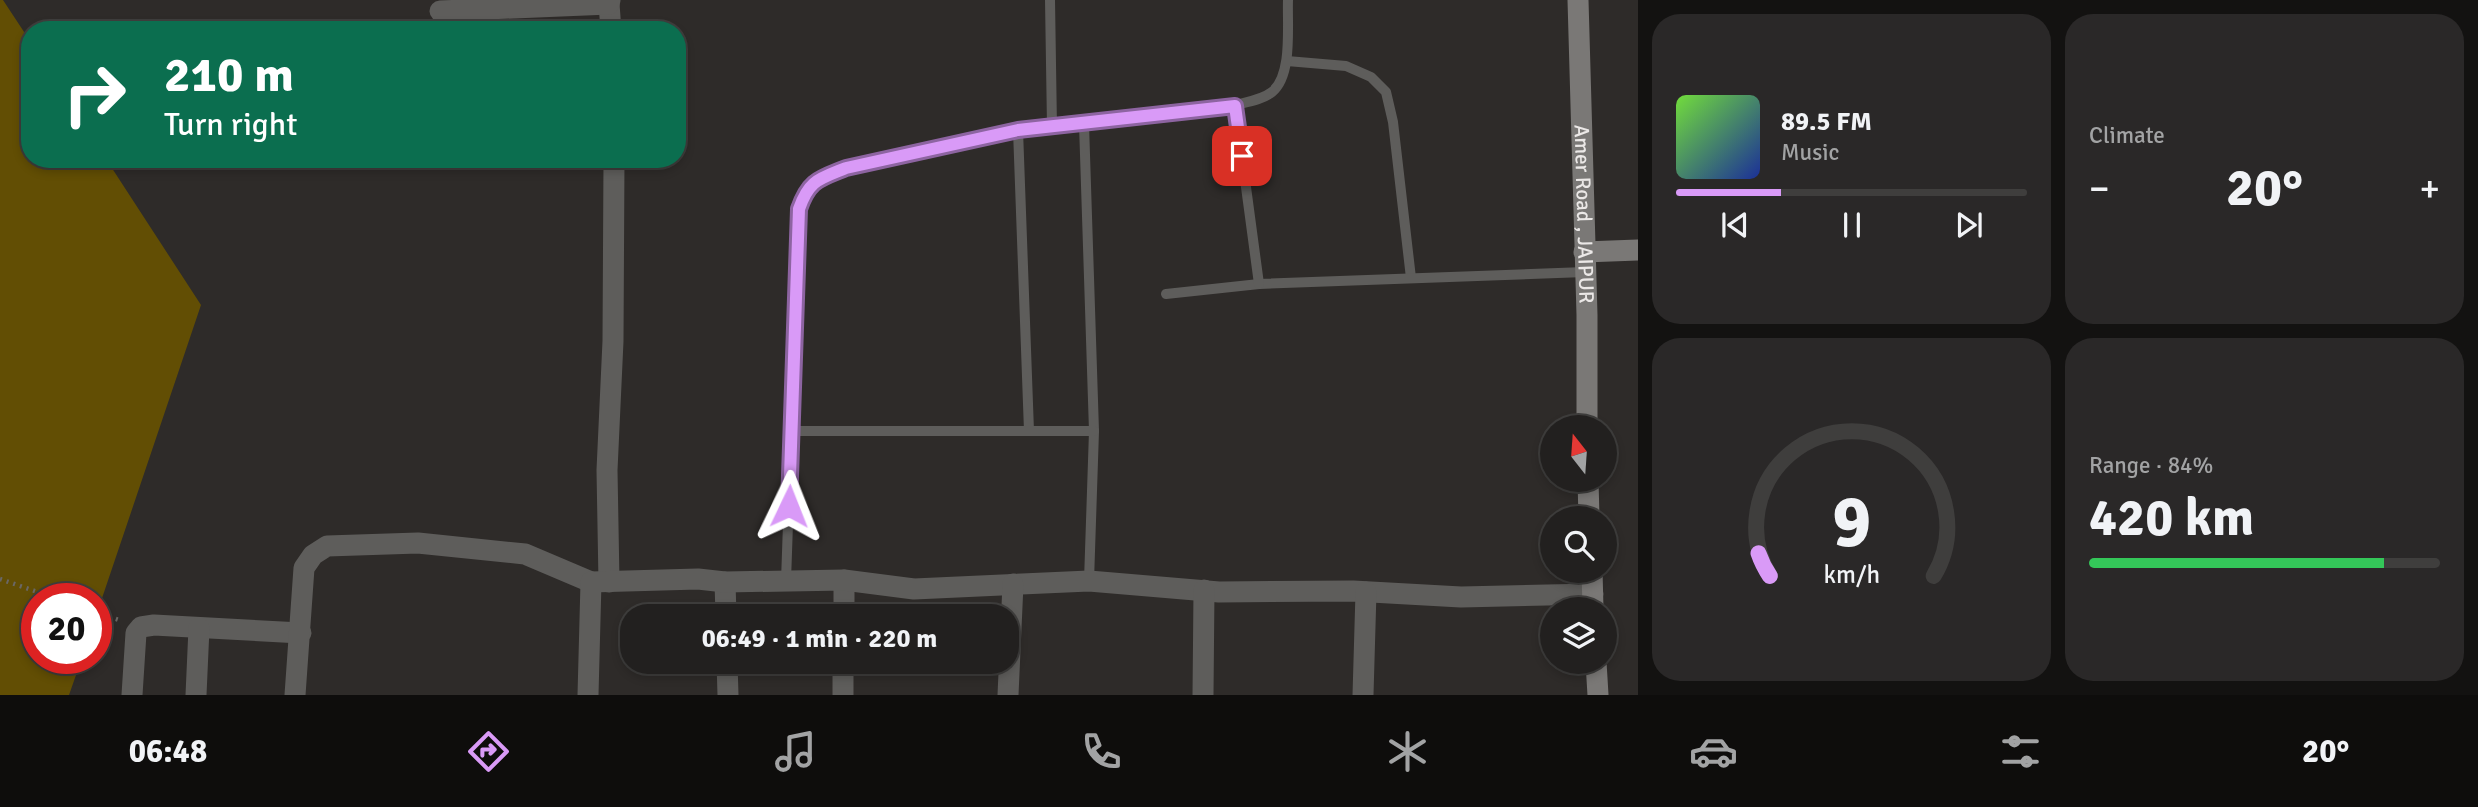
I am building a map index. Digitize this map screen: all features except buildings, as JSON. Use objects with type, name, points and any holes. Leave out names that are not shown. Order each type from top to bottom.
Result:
[{"type":"main road","name":"Amer Road , JAIPUR","points":[[1578,0],[1587,415]]},
{"type":"main road","points":[[1585,262],[1638,250]]},
{"type":"main road","points":[[1597,674],[1598,695]]},
{"type":"street","points":[[440,11],[610,2],[611,21]]},
{"type":"street","points":[[588,695],[600,582],[614,341],[614,168]]},
{"type":"street","points":[[295,695],[304,568],[313,555],[327,546],[418,543],[525,554],[600,582],[698,579],[724,582],[844,580],[914,589],[1089,581],[1204,590],[1366,592],[1540,600]]},
{"type":"street","points":[[844,580],[844,604]]},
{"type":"street","points":[[724,582],[725,604]]},
{"type":"street","points":[[1008,695],[1013,584]]},
{"type":"street","points":[[1203,695],[1204,590]]},
{"type":"street","points":[[1363,695],[1366,592]]},
{"type":"street","points":[[132,695],[136,633],[141,627],[154,625],[301,634]]},
{"type":"street","points":[[197,695],[198,628]]},
{"type":"street","points":[[727,674],[727,695]]},
{"type":"street","points":[[843,695],[844,674]]},
{"type":"lane","points":[[1050,0],[1052,127]]},
{"type":"lane","points":[[786,581],[799,209],[806,190],[821,178],[846,168],[1018,130],[1235,106],[1262,98],[1273,92],[1287,61],[1288,0]]},
{"type":"lane","points":[[1287,61],[1346,66],[1371,76],[1386,92],[1393,122],[1411,278]]},
{"type":"lane","points":[[1235,106],[1259,284]]},
{"type":"lane","points":[[1084,124],[1094,431],[1089,581]]},
{"type":"lane","points":[[1018,130],[1029,431]]},
{"type":"lane","points":[[1166,294],[1259,284],[1411,278],[1585,262]]},
{"type":"lane","points":[[792,431],[1094,431]]},
{"type":"path","points":[[0,579],[21,586]]},
{"type":"shaded area","points":[[0,0],[3,0],[21,27],[21,168],[112,168],[201,305],[107,583],[21,583],[21,674],[76,674],[69,695],[0,695]]},
{"type":"route","points":[[789,506],[799,209],[806,190],[821,178],[846,168],[1018,130],[1235,106],[1242,156]]}]
